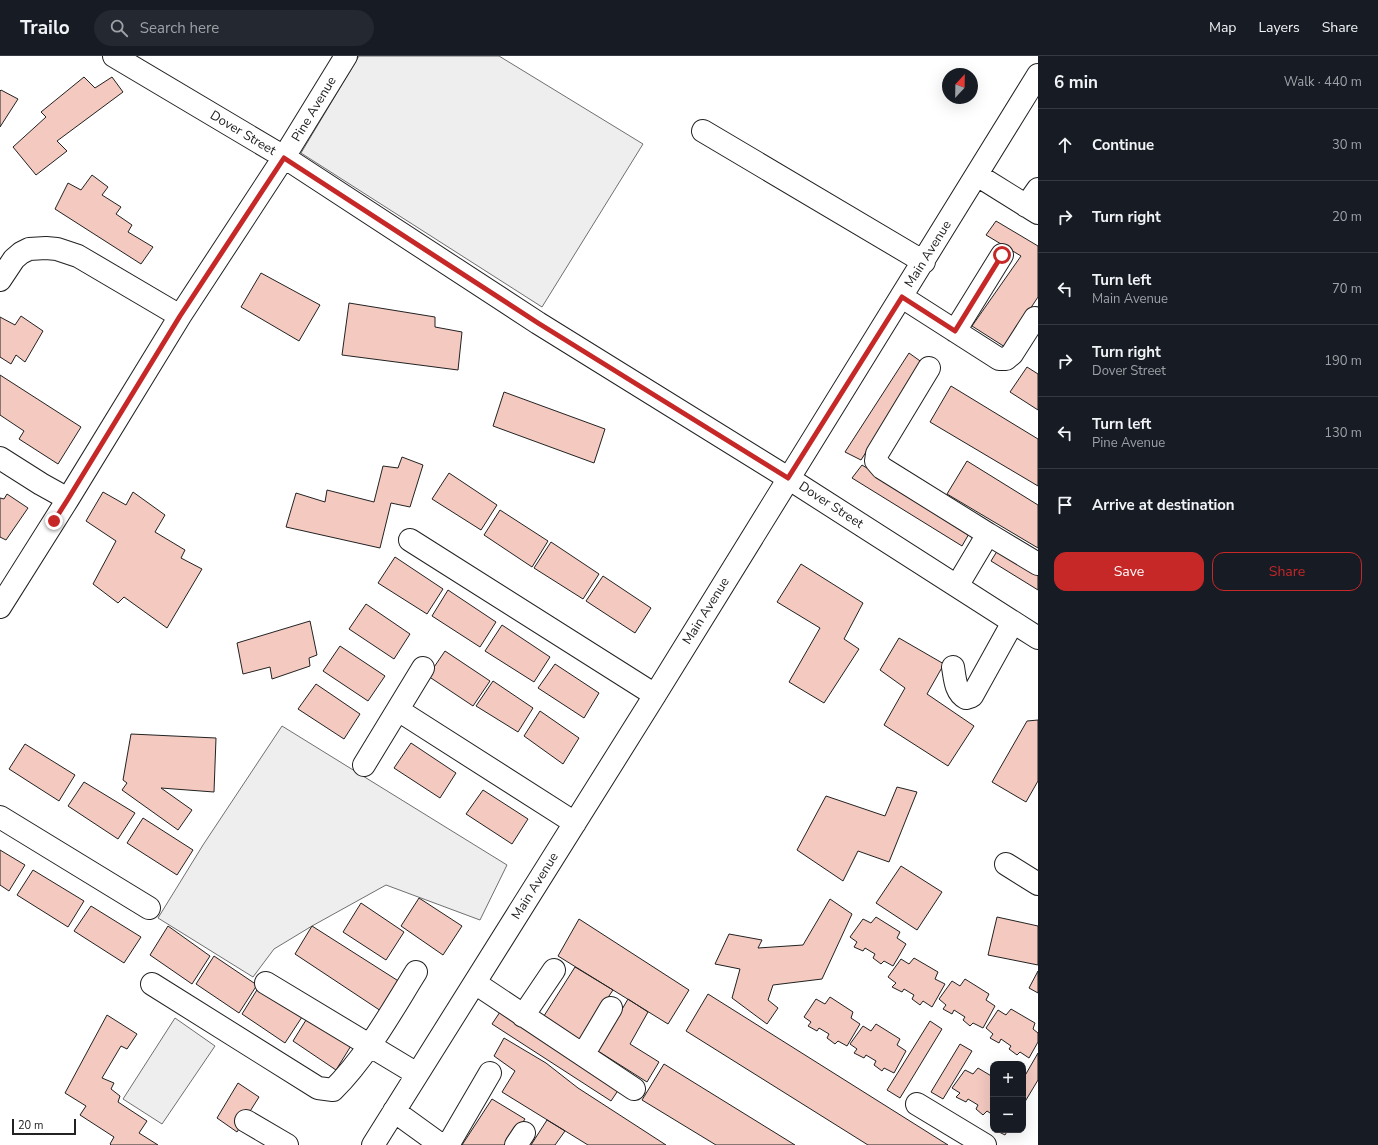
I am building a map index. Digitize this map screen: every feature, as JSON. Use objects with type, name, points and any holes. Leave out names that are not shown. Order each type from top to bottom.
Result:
[{"type":"street","name":"Dover Street","points":[[114,56],[284,158],[538,323],[788,478],[1038,638]]},
{"type":"street","name":"Pine Avenue","points":[[0,608],[180,316],[284,158],[346,56]]},
{"type":"street","name":"Main Avenue","points":[[373,1145],[655,695],[788,478],[924,262],[1038,75]]},
{"type":"street","points":[[703,130],[924,262]]},
{"type":"street","points":[[977,175],[1034,202]]},
{"type":"street","points":[[0,280],[14,259],[21,253],[29,250],[46,248],[57,249],[78,256],[180,316]]},
{"type":"street","points":[[955,331],[1002,255]]},
{"type":"street","points":[[902,297],[999,359],[1006,359],[1012,354],[1036,318]]},
{"type":"street","points":[[930,368],[877,454],[876,461],[882,468],[1038,564]]},
{"type":"street","points":[[0,458],[68,499]]},
{"type":"street","points":[[957,586],[988,534]]},
{"type":"street","points":[[410,540],[655,695]]},
{"type":"street","points":[[954,667],[957,688],[962,696],[966,698],[972,696],[1013,622]]},
{"type":"street","points":[[364,765],[423,668]]},
{"type":"street","points":[[398,710],[575,823]]},
{"type":"street","points":[[0,817],[149,908]]},
{"type":"street","points":[[1006,864],[1038,884]]},
{"type":"street","points":[[523,1016],[554,970]]},
{"type":"street","points":[[152,984],[318,1088],[333,1090],[370,1046],[416,972]]},
{"type":"street","points":[[266,983],[417,1074]]},
{"type":"street","points":[[474,983],[634,1089]]},
{"type":"street","points":[[583,1055],[611,1008]]},
{"type":"street","points":[[448,1145],[490,1073]]},
{"type":"street","points":[[917,1104],[984,1145]]},
{"type":"street","points":[[394,1111],[442,1145]]},
{"type":"street","points":[[246,1121],[287,1145]]},
{"type":"shaded area","points":[[359,56],[499,56],[643,144],[542,307],[301,153]]},
{"type":"shaded area","points":[[282,726],[507,865],[480,920],[386,885],[274,949],[253,977],[158,918],[203,845]]},
{"type":"shaded area","points":[[175,1018],[215,1046],[162,1124],[123,1099]]},
{"type":"building","points":[[84,77],[95,88],[112,77],[123,92],[57,141],[67,151],[36,175],[13,147],[46,117],[41,112]]},
{"type":"building","points":[[1,90],[18,99],[0,127],[0,91]]},
{"type":"building","points":[[92,175],[108,187],[102,195],[121,207],[116,214],[132,225],[128,232],[153,247],[141,264],[55,209],[68,183],[81,190]]},
{"type":"building","points":[[996,221],[1038,246],[1038,297],[1005,347],[972,326],[1021,256],[986,235]]},
{"type":"building","points":[[261,273],[320,305],[299,341],[241,307]]},
{"type":"building","points":[[349,303],[435,317],[435,327],[462,332],[458,370],[342,355]]},
{"type":"building","points":[[21,316],[43,331],[25,362],[16,355],[11,364],[0,357],[0,317],[15,325]]},
{"type":"building","points":[[909,353],[923,363],[861,460],[845,452]]},
{"type":"building","points":[[1027,367],[1038,374],[1038,410],[1010,392]]},
{"type":"building","points":[[0,375],[81,427],[58,464],[19,439],[24,431],[0,415]]},
{"type":"building","points":[[951,386],[1038,439],[1038,486],[930,422]]},
{"type":"building","points":[[504,392],[605,429],[594,463],[493,426]]},
{"type":"building","points":[[402,457],[423,465],[410,507],[391,503],[380,548],[286,527],[296,493],[325,502],[327,490],[374,502],[383,466],[398,468]]},
{"type":"building","points":[[967,461],[1038,505],[1038,548],[947,494]]},
{"type":"building","points":[[862,465],[970,532],[962,546],[852,478]]},
{"type":"building","points":[[449,473],[497,505],[481,530],[432,499]]},
{"type":"building","points":[[103,492],[126,505],[133,492],[165,515],[155,532],[185,550],[181,558],[202,569],[167,628],[124,597],[118,603],[93,584],[116,541],[86,521]]},
{"type":"building","points":[[7,494],[28,508],[6,540],[0,537],[0,498],[4,499]]},
{"type":"building","points":[[500,510],[548,541],[532,567],[484,535]]},
{"type":"building","points":[[551,542],[599,574],[583,599],[534,568]]},
{"type":"building","points":[[999,548],[1038,574],[1038,590],[991,561]]},
{"type":"building","points":[[395,557],[443,589],[427,614],[378,583]]},
{"type":"building","points":[[801,564],[863,603],[844,639],[859,649],[824,703],[789,682],[820,628],[777,602]]},
{"type":"building","points":[[603,576],[651,608],[635,633],[586,601]]},
{"type":"building","points":[[448,590],[496,622],[480,647],[432,616]]},
{"type":"building","points":[[366,604],[410,634],[394,659],[349,629]]},
{"type":"building","points":[[310,621],[317,655],[309,658],[310,666],[272,679],[270,667],[243,674],[237,643]]},
{"type":"building","points":[[502,625],[550,657],[534,682],[485,651]]},
{"type":"building","points":[[899,638],[944,664],[927,694],[974,726],[948,766],[884,725],[905,688],[880,670]]},
{"type":"building","points":[[340,646],[385,676],[368,701],[323,671]]},
{"type":"building","points":[[445,651],[490,681],[473,706],[428,676]]},
{"type":"building","points":[[555,664],[599,693],[584,718],[538,688]]},
{"type":"building","points":[[493,681],[533,708],[518,732],[476,706]]},
{"type":"building","points":[[316,684],[360,714],[344,739],[298,709]]},
{"type":"building","points":[[540,711],[579,738],[563,764],[524,736]]},
{"type":"building","points":[[1038,720],[1038,781],[1026,802],[992,782],[1027,721]]},
{"type":"building","points":[[131,734],[216,738],[214,792],[161,788],[192,810],[178,830],[122,790],[127,783],[123,780]]},
{"type":"building","points":[[411,743],[456,773],[440,798],[394,768]]},
{"type":"building","points":[[25,744],[75,775],[59,801],[9,769]]},
{"type":"building","points":[[84,782],[135,813],[118,839],[68,806]]},
{"type":"building","points":[[897,787],[917,792],[889,862],[858,851],[843,881],[797,850],[826,796],[885,816]]},
{"type":"building","points":[[483,790],[528,819],[512,844],[466,814]]},
{"type":"building","points":[[143,818],[193,850],[177,875],[127,843]]},
{"type":"building","points":[[0,850],[25,865],[9,891],[0,885]]},
{"type":"building","points":[[901,866],[942,892],[917,930],[876,903]]},
{"type":"building","points":[[33,870],[84,901],[68,927],[17,895]]},
{"type":"building","points":[[419,898],[462,926],[443,955],[401,926]]},
{"type":"building","points":[[830,899],[852,914],[822,979],[773,985],[768,1000],[778,1008],[767,1024],[732,998],[740,969],[715,964],[729,934],[762,940],[758,948],[803,945]]},
{"type":"building","points":[[361,903],[404,932],[386,960],[343,932]]},
{"type":"building","points":[[91,906],[141,937],[124,963],[74,931]]},
{"type":"building","points":[[876,917],[900,932],[897,938],[906,944],[893,966],[884,961],[881,964],[873,958],[875,954],[865,948],[863,951],[854,947],[857,942],[850,937],[863,919],[871,923]]},
{"type":"building","points":[[997,917],[1038,926],[1038,965],[988,955]]},
{"type":"building","points":[[579,919],[689,990],[668,1024],[558,956]]},
{"type":"building","points":[[168,926],[210,956],[192,984],[150,955]]},
{"type":"building","points":[[312,926],[400,982],[381,1011],[295,954]]},
{"type":"building","points":[[214,956],[257,985],[239,1013],[196,984]]},
{"type":"building","points":[[914,958],[938,972],[935,979],[945,984],[932,1007],[923,1001],[920,1005],[912,999],[914,995],[904,989],[902,992],[892,987],[896,983],[888,977],[901,959],[909,964]]},
{"type":"building","points":[[575,967],[613,990],[579,1041],[542,1019]]},
{"type":"building","points":[[1038,971],[1038,993],[1029,988]]},
{"type":"building","points":[[965,979],[989,994],[986,1000],[995,1006],[983,1028],[973,1023],[970,1026],[963,1020],[965,1017],[954,1010],[952,1014],[943,1009],[946,1005],[939,999],[952,981],[960,986]]},
{"type":"building","points":[[260,985],[304,1014],[285,1043],[242,1014]]},
{"type":"building","points":[[708,994],[948,1145],[868,1145],[686,1031]]},
{"type":"building","points":[[830,997],[853,1012],[851,1018],[860,1024],[847,1046],[838,1041],[835,1044],[827,1038],[829,1034],[819,1028],[817,1031],[808,1026],[811,1022],[804,1017],[816,999],[825,1004]]},
{"type":"building","points":[[628,999],[648,1012],[630,1044],[659,1062],[647,1082],[598,1051]]},
{"type":"building","points":[[502,1009],[621,1086],[611,1101],[492,1024]]},
{"type":"building","points":[[1011,1009],[1035,1023],[1033,1029],[1038,1033],[1038,1042],[1029,1058],[1020,1052],[1017,1055],[1009,1049],[1011,1046],[1001,1039],[999,1043],[990,1038],[993,1034],[986,1028],[998,1010],[1006,1015]]},
{"type":"building","points":[[311,1012],[354,1041],[336,1070],[293,1041]]},
{"type":"building","points":[[107,1015],[137,1034],[127,1049],[121,1046],[102,1078],[114,1083],[111,1089],[120,1096],[118,1102],[147,1121],[139,1133],[158,1145],[111,1145],[110,1144],[114,1137],[80,1115],[86,1106],[65,1093]]},
{"type":"building","points":[[930,1021],[942,1029],[900,1098],[887,1090]]},
{"type":"building","points":[[876,1024],[900,1039],[897,1045],[906,1051],[894,1073],[884,1068],[882,1071],[874,1065],[876,1061],[866,1055],[864,1058],[854,1053],[857,1049],[850,1044],[863,1026],[871,1031]]},
{"type":"building","points":[[504,1038],[546,1063],[578,1088],[666,1145],[588,1145],[502,1092],[515,1071],[494,1056]]},
{"type":"building","points":[[960,1044],[972,1051],[943,1099],[931,1092]]},
{"type":"building","points":[[1038,1053],[1038,1080],[1026,1100],[1026,1097],[1026,1074]]},
{"type":"building","points":[[664,1064],[795,1145],[716,1145],[642,1100]]},
{"type":"building","points":[[978,1068],[990,1075],[990,1113],[987,1111],[983,1115],[976,1109],[978,1105],[968,1099],[966,1102],[956,1097],[960,1093],[952,1088],[965,1070],[973,1074]]},
{"type":"building","points":[[238,1083],[259,1097],[237,1132],[217,1118]]},
{"type":"building","points":[[492,1099],[525,1119],[508,1145],[462,1145]]},
{"type":"building","points":[[547,1120],[565,1131],[555,1145],[531,1145]]},
{"type":"route","points":[[54,521],[180,316],[284,158],[538,323],[788,478],[902,297],[955,331],[1002,255]]}]
